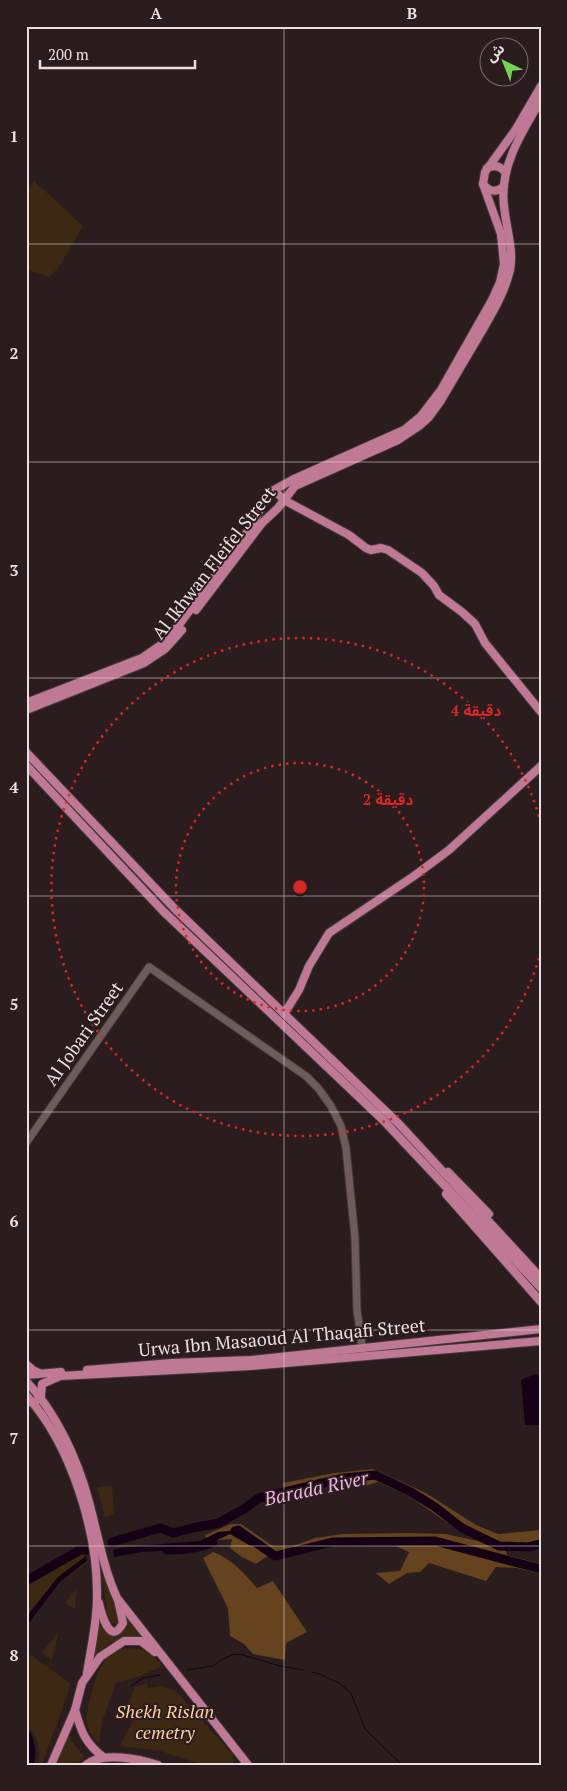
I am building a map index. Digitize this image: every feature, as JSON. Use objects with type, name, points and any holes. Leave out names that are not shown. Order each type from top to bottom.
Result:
[{"type":"main road","name":"Al Ikhwan Fleifel Street","points":[[26,710],[160,654],[171,643],[215,581],[253,524],[262,505],[272,491],[294,479],[393,436],[413,424],[433,401],[498,303],[510,271],[510,246],[504,204],[506,173],[514,140],[541,86]]},
{"type":"main road","name":"Al Ikhwan Fleifel Street","points":[[215,581],[284,500],[291,489],[299,483],[398,440],[429,417],[440,402],[492,300],[500,282],[504,264],[504,247],[501,234],[483,184],[487,168],[514,140],[541,100]]},
{"type":"main road","points":[[487,168],[495,166],[504,169],[506,173]]},
{"type":"main road","points":[[483,184],[493,191],[504,186]]},
{"type":"main road","points":[[272,491],[366,548],[371,550],[381,548],[388,550],[424,575],[439,594],[475,624],[486,643],[541,712]]},
{"type":"main road","points":[[262,505],[271,514]]},
{"type":"main road","name":"Al Ikhwan Fleifel Street","points":[[26,703],[143,661]]},
{"type":"main road","points":[[26,752],[175,909],[399,1124],[541,1288]]},
{"type":"main road","points":[[26,765],[163,911],[383,1120],[425,1166],[541,1278]]},
{"type":"main road","points":[[284,1014],[329,933],[442,855],[541,766]]},
{"type":"main road","name":"Al Jobari Street","points":[[26,1143],[149,967],[306,1076],[318,1088],[331,1106],[341,1126],[346,1148],[355,1238],[357,1310],[363,1351]]},
{"type":"main road","points":[[420,1148],[458,1181],[541,1271]]},
{"type":"main road","points":[[425,1166],[457,1209],[541,1302]]},
{"type":"main road","name":"Urwa Ibn Masaoud Al Thaqafi Street","points":[[41,1396],[42,1384],[60,1376],[250,1366],[541,1329]]},
{"type":"main road","name":"Urwa Ibn Masaoud Al Thaqafi Street","points":[[26,1374],[172,1362],[251,1360],[363,1351],[541,1341]]},
{"type":"main road","points":[[26,1364],[41,1374]]},
{"type":"main road","points":[[26,1380],[41,1396],[72,1454],[82,1478],[104,1566],[117,1598],[123,1623],[118,1630],[113,1631],[105,1625],[97,1598]]},
{"type":"main road","points":[[26,1395],[58,1442],[68,1462],[78,1487],[94,1555],[97,1598],[87,1673]]},
{"type":"main road","points":[[30,1402],[41,1396]]},
{"type":"main road","points":[[117,1598],[242,1761],[248,1765]]},
{"type":"main road","points":[[51,1765],[75,1710],[82,1682],[100,1657],[124,1641],[141,1641],[162,1658]]},
{"type":"main road","points":[[75,1710],[81,1732],[91,1748],[103,1757]]},
{"type":"main road","points":[[86,1765],[103,1757],[145,1760],[158,1765]]},
{"type":"green space","points":[[34,181],[83,226],[59,267],[49,277],[26,269],[26,194]]},
{"type":"green space","points":[[112,1486],[114,1514],[105,1517],[97,1487]]},
{"type":"green space","points":[[83,1549],[88,1562],[60,1582],[26,1627],[26,1583]]},
{"type":"green space","points":[[103,1575],[119,1615],[119,1621],[116,1624],[111,1622],[107,1613]]},
{"type":"green space","points":[[76,1589],[75,1609],[65,1603]]},
{"type":"green space","points":[[128,1618],[146,1641],[131,1637],[117,1640],[104,1647],[93,1658],[100,1624],[115,1634],[127,1627]]},
{"type":"green space","points":[[59,1631],[52,1660],[42,1653]]},
{"type":"green space","points":[[125,1648],[146,1652],[154,1657],[162,1666],[140,1676],[116,1683],[102,1722],[99,1743],[89,1731],[87,1711],[97,1675],[103,1664],[111,1656]]},
{"type":"green space","points":[[26,1652],[71,1684],[42,1765],[38,1765],[38,1742],[26,1723]]},
{"type":"green space","name":"Shekh Rislan cemetry","points":[[147,1683],[148,1688],[161,1686],[176,1691],[233,1755],[234,1765],[203,1765],[161,1751],[120,1746],[136,1715],[126,1709],[135,1687]]},
{"type":"green space","points":[[69,1732],[72,1742],[83,1755],[83,1759],[76,1765],[57,1765]]},
{"type":"shaded area","points":[[535,1374],[541,1377],[541,1425],[525,1425],[521,1380]]},
{"type":"shaded area","points":[[373,1469],[426,1493],[476,1525],[498,1534],[541,1530],[541,1541],[504,1544],[507,1555],[541,1564],[541,1574],[517,1568],[496,1567],[486,1581],[429,1563],[420,1572],[407,1573],[389,1584],[376,1573],[400,1571],[409,1552],[391,1544],[370,1546],[339,1545],[314,1551],[280,1553],[266,1557],[256,1564],[230,1548],[232,1539],[207,1541],[205,1535],[231,1524],[241,1524],[273,1546],[290,1547],[315,1538],[342,1534],[446,1534],[478,1541],[459,1531],[409,1496],[378,1482],[362,1487],[359,1480],[342,1482],[285,1496],[283,1483],[334,1473]]},
{"type":"shaded area","points":[[238,1530],[267,1551],[249,1545],[230,1534],[207,1545],[179,1550],[141,1552],[114,1557],[113,1550],[125,1547],[200,1541],[218,1532]]},
{"type":"shaded area","points":[[80,1550],[26,1581],[26,1578]]},
{"type":"shaded area","points":[[213,1552],[232,1563],[257,1588],[273,1581],[307,1632],[286,1643],[285,1660],[253,1654],[244,1644],[230,1636],[228,1608],[203,1558]]},
{"type":"shaded area","points":[[86,1556],[87,1561],[60,1582],[26,1627],[26,1617],[58,1577]]},
{"type":"shaded area","points":[[26,1726],[34,1744],[34,1765],[27,1765]]},
{"type":"waterway","name":"Barada River","points":[[112,1542],[160,1528],[174,1533],[219,1523],[259,1498],[344,1478],[375,1475],[411,1492],[435,1507],[462,1528],[499,1546],[528,1547],[541,1544]]},
{"type":"waterway","name":"Barada River","points":[[235,1531],[238,1530],[275,1556],[333,1542],[435,1541],[541,1569]]},
{"type":"waterway","name":"Barada River","points":[[167,1550],[196,1548],[213,1542]]},
{"type":"waterway","name":"Barada River","points":[[26,1581],[80,1550],[89,1550]]},
{"type":"waterway","points":[[187,1670],[213,1666],[234,1654],[303,1670]]},
{"type":"waterway","points":[[312,1672],[339,1683],[351,1693],[365,1729],[402,1765]]},
{"type":"waterway","points":[[131,1686],[143,1678],[160,1675]]}]
